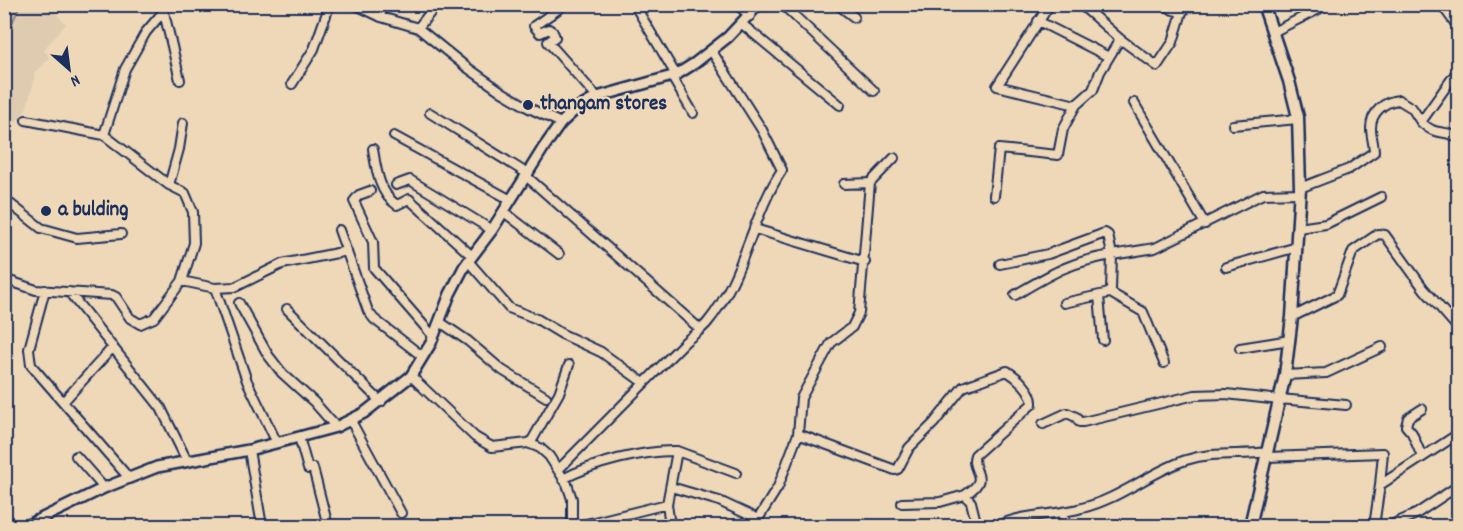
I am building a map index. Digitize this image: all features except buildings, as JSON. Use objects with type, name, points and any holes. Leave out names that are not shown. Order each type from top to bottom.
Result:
[{"type":"main road","points":[[1252,526],[1285,375],[1292,317],[1300,191],[1298,119],[1289,81],[1263,4]]},
{"type":"street","points":[[292,84],[314,49],[330,4]]},
{"type":"street","points":[[354,4],[381,17],[418,28],[502,92],[561,123]]},
{"type":"street","points":[[380,4],[381,17]]},
{"type":"street","points":[[634,4],[693,113]]},
{"type":"street","points":[[737,4],[750,16]]},
{"type":"street","points":[[26,526],[37,525],[104,488],[157,467],[249,450],[336,427],[351,421],[381,402],[411,376],[440,322],[450,294],[470,259],[492,230],[561,123],[575,110],[597,97],[674,76],[711,50],[742,24],[759,4]]},
{"type":"street","points":[[782,4],[874,91]]},
{"type":"street","points":[[837,4],[854,17]]},
{"type":"street","points":[[1050,4],[997,86],[1076,105]]},
{"type":"street","points":[[1080,4],[1119,39],[1157,66],[1173,42],[1182,12],[1191,4]]},
{"type":"street","points":[[1164,4],[1173,10],[1182,12]]},
{"type":"street","points":[[1273,32],[1319,9],[1324,4]]},
{"type":"street","points":[[1440,4],[1458,27]]},
{"type":"street","points":[[418,28],[436,5]]},
{"type":"street","points":[[162,8],[180,80]]},
{"type":"street","points":[[104,135],[125,69],[162,8]]},
{"type":"street","points":[[560,8],[534,26],[540,33],[549,29],[553,32],[555,37],[548,42],[597,97]]},
{"type":"street","points":[[1038,21],[1109,57]]},
{"type":"street","points":[[742,24],[840,105]]},
{"type":"street","points":[[994,196],[999,149],[1058,155],[1063,129],[1076,105],[1093,90],[1119,39]]},
{"type":"street","points":[[558,470],[707,323],[729,288],[771,188],[782,170],[762,130],[711,50]]},
{"type":"street","points":[[1421,122],[1458,70]]},
{"type":"street","points":[[1015,295],[1062,267],[1086,259],[1155,248],[1263,194],[1300,191],[1349,169],[1374,152],[1372,118],[1386,104],[1400,100],[1412,108],[1421,122],[1432,131],[1452,134],[1458,138]]},
{"type":"street","points":[[1134,103],[1205,224]]},
{"type":"street","points":[[430,113],[527,175],[700,329]]},
{"type":"street","points":[[1233,125],[1298,119]]},
{"type":"street","points":[[4,279],[36,290],[114,296],[130,318],[140,324],[154,318],[182,281],[193,252],[193,212],[184,193],[169,185],[104,135],[26,120]]},
{"type":"street","points":[[169,185],[179,149],[183,123]]},
{"type":"street","points":[[394,136],[511,200]]},
{"type":"street","points":[[373,149],[385,194],[397,205],[409,199],[470,259],[509,308],[537,319],[562,334],[601,352],[644,383]]},
{"type":"street","points":[[671,487],[719,501],[758,519],[778,487],[798,434],[801,398],[831,343],[852,327],[859,313],[870,183],[894,158]]},
{"type":"street","points":[[396,185],[410,180],[492,230]]},
{"type":"street","points":[[844,184],[870,183]]},
{"type":"street","points":[[370,190],[359,195],[354,201],[374,242],[374,268],[433,336]]},
{"type":"street","points":[[1298,228],[1326,224],[1381,197]]},
{"type":"street","points":[[4,199],[41,228],[76,238],[121,234]]},
{"type":"street","points":[[504,212],[559,254]]},
{"type":"street","points":[[754,229],[865,262]]},
{"type":"street","points":[[339,230],[368,311],[374,319],[422,356]]},
{"type":"street","points":[[1000,264],[1048,254],[1105,233],[1112,255],[1109,292]]},
{"type":"street","points":[[1292,317],[1337,295],[1353,251],[1378,234],[1385,235],[1424,289],[1458,327]]},
{"type":"street","points":[[1227,267],[1297,247]]},
{"type":"street","points":[[182,281],[215,288],[235,286],[282,264],[347,251]]},
{"type":"street","points":[[215,288],[247,381],[277,443]]},
{"type":"street","points":[[45,290],[29,350],[32,365],[129,478]]},
{"type":"street","points":[[69,292],[165,414],[187,461]]},
{"type":"street","points":[[1064,303],[1109,292]]},
{"type":"street","points":[[1109,292],[1143,312],[1164,363]]},
{"type":"street","points":[[1099,296],[1104,340]]},
{"type":"street","points":[[238,303],[268,355],[282,373],[314,402],[336,427]]},
{"type":"street","points":[[287,309],[381,402]]},
{"type":"street","points":[[440,322],[468,341],[502,370],[546,397]]},
{"type":"street","points":[[1240,348],[1290,340]]},
{"type":"street","points":[[64,401],[112,347]]},
{"type":"street","points":[[1285,375],[1326,373],[1382,347]]},
{"type":"street","points":[[530,444],[559,393],[568,365]]},
{"type":"street","points":[[798,434],[847,454],[898,470],[909,448],[934,423],[963,387],[1005,371],[1010,372],[1030,393],[1032,404],[975,454],[973,462],[979,476],[978,484],[974,489],[965,495],[940,502],[902,503]]},
{"type":"street","points":[[411,376],[475,437],[492,447],[530,444],[540,448],[549,456],[572,499],[572,526]]},
{"type":"street","points":[[1043,424],[1067,413],[1076,417],[1079,422],[1083,422],[1195,395],[1226,394],[1346,405]]},
{"type":"street","points":[[1422,409],[1408,418],[1406,426],[1412,432],[1422,457]]},
{"type":"street","points":[[351,421],[401,513]]},
{"type":"street","points":[[1380,485],[1458,434]]},
{"type":"street","points":[[299,437],[308,469],[313,468],[328,526]]},
{"type":"street","points":[[249,450],[262,526]]},
{"type":"street","points":[[563,479],[586,468],[659,451],[677,451],[736,473]]},
{"type":"street","points":[[670,526],[667,504],[677,451]]},
{"type":"street","points":[[998,526],[1037,515],[1098,504],[1163,469],[1201,456],[1228,453],[1243,456],[1383,453],[1374,526]]},
{"type":"street","points":[[76,456],[104,488]]},
{"type":"street","points":[[1389,526],[1416,513],[1458,486]]},
{"type":"street","points":[[965,495],[971,502],[977,526]]},
{"type":"street","points":[[578,526],[667,504]]},
{"type":"street","points":[[1063,512],[1066,526]]},
{"type":"shaded area","points":[[4,5],[47,5],[66,24],[45,48],[49,59],[34,73],[34,82],[26,109],[15,124],[5,123]]},
{"type":"green space","points":[[5,4],[20,5],[11,26],[5,24]]},
{"type":"place","name":"thangam stores","points":[[528,105]]},
{"type":"place","name":"a bulding","points":[[46,211]]}]
